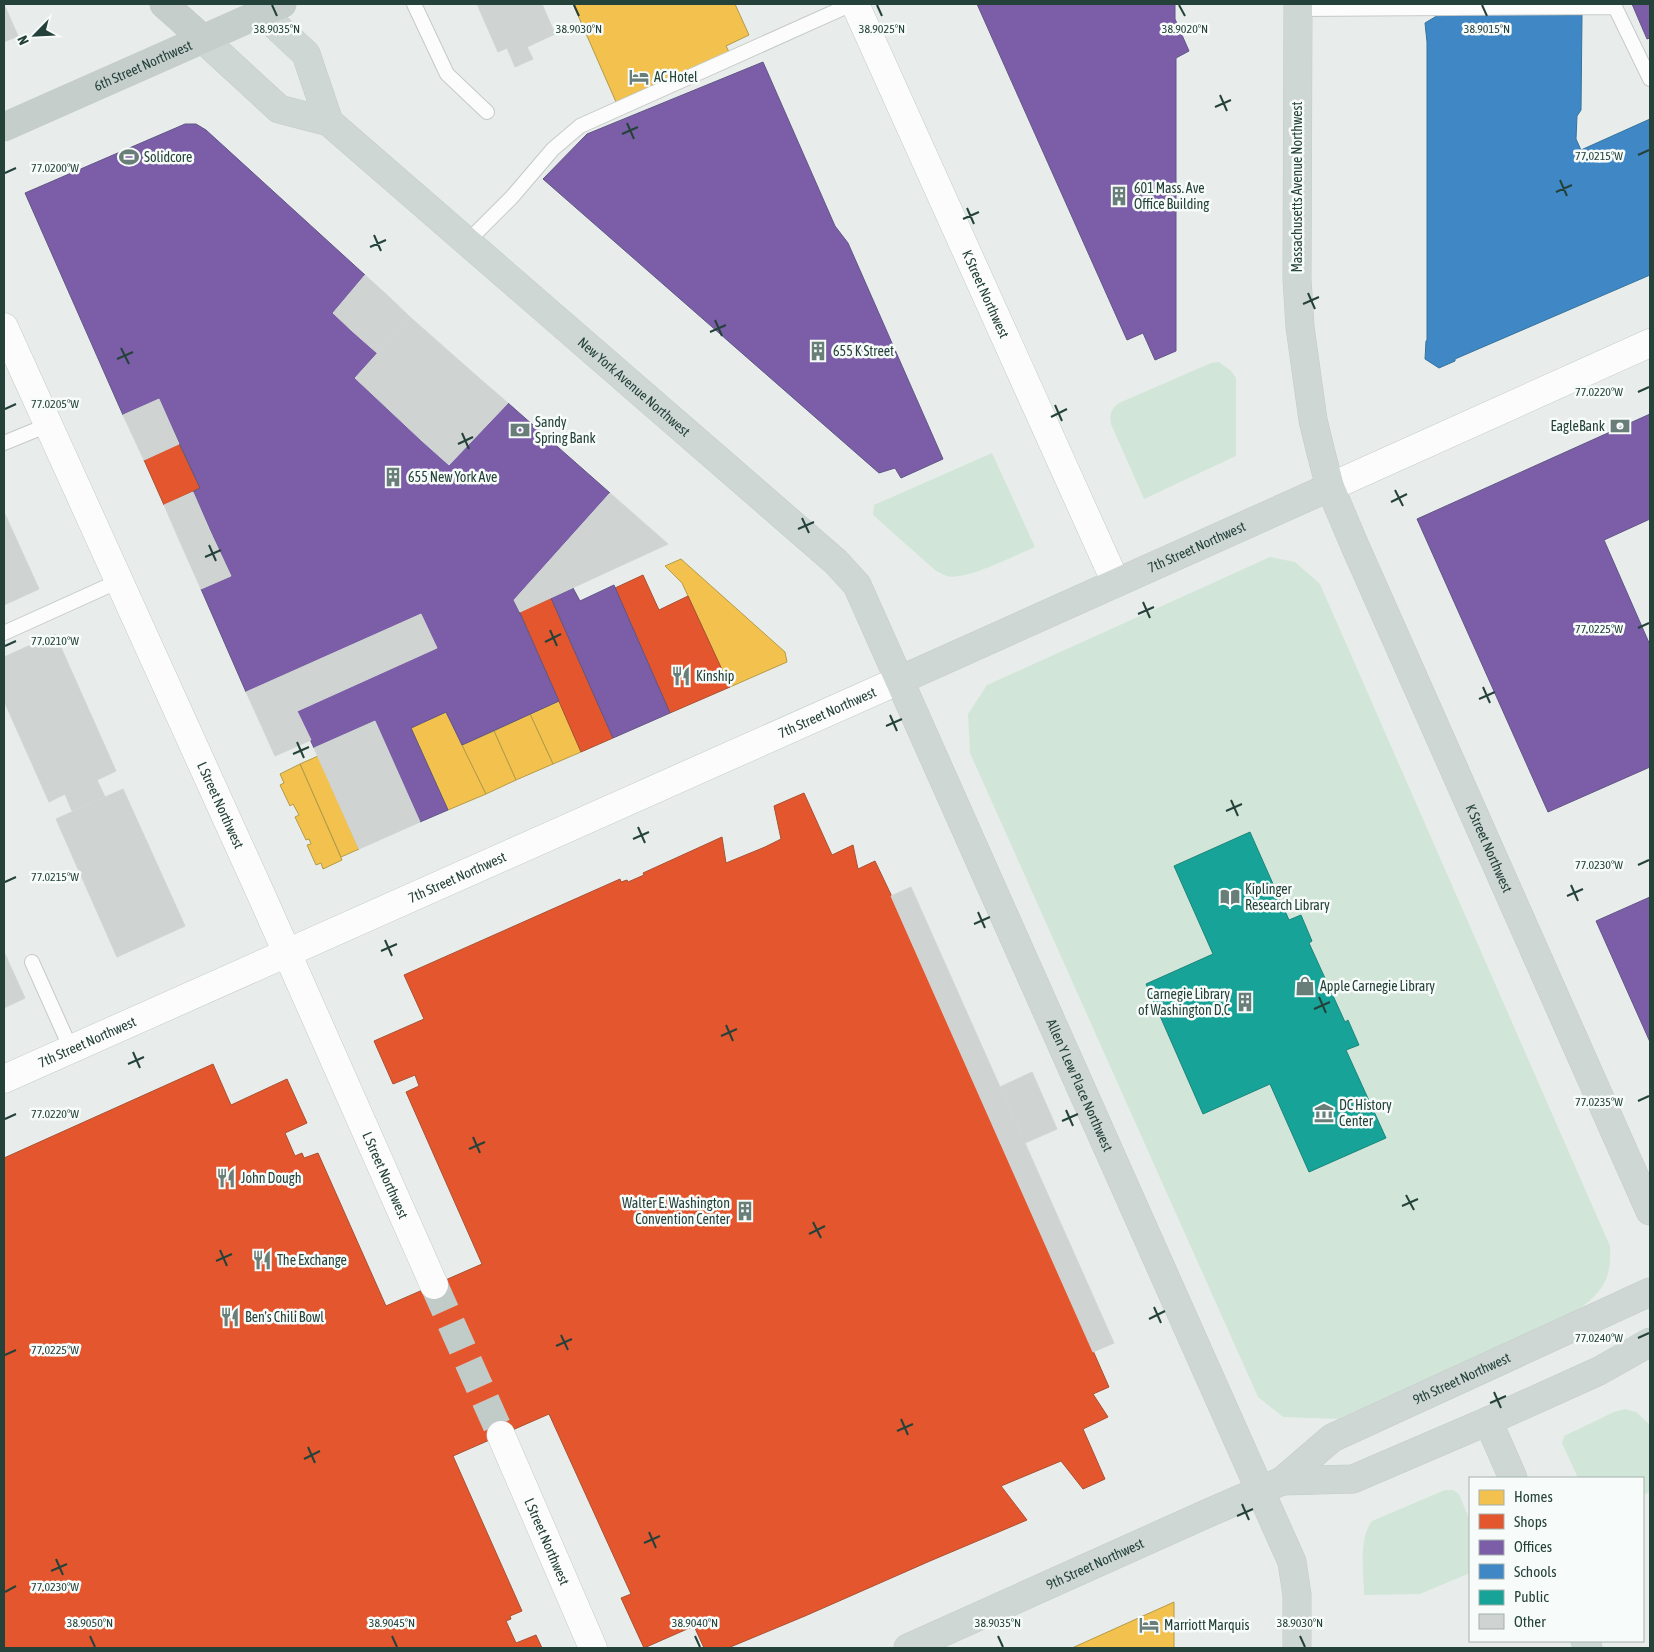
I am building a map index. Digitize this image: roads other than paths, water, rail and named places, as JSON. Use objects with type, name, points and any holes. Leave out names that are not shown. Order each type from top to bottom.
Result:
[{"type":"highway","name":"New York Avenue Northwest","points":[[164,4],[203,39]]},
{"type":"highway","name":"6th Street Northwest","points":[[4,127],[203,39],[265,7]]},
{"type":"main road","name":"K Street Northwest","points":[[853,4],[1116,584]]},
{"type":"main road","name":"Massachusetts Avenue Northwest","points":[[1298,6],[1297,279],[1300,327],[1313,420],[1330,487]]},
{"type":"main road","name":"New York Avenue Northwest","points":[[265,7],[306,54],[329,122]]},
{"type":"main road","name":"New York Avenue Northwest","points":[[203,39],[279,109],[329,122],[466,243],[836,562],[857,585],[900,680]]},
{"type":"main road","name":"L Street Northwest","points":[[4,326],[288,953],[434,1285]]},
{"type":"main road","name":"7th Street Northwest","points":[[4,1080],[1116,584],[1650,343]]},
{"type":"main road","name":"K Street Northwest","points":[[1330,487],[1650,1210]]},
{"type":"main road","name":"Allen Y Lew Place Northwest","points":[[900,680],[1272,1486]]},
{"type":"main road","name":"9th Street Northwest","points":[[908,1648],[1272,1486],[1332,1438],[1650,1292]]},
{"type":"main road","name":"9th Street Northwest","points":[[1272,1486],[1353,1478],[1488,1421],[1599,1371],[1650,1342]]},
{"type":"main road","points":[[1488,1421],[1513,1477]]},
{"type":"main road","name":"L Street Northwest","points":[[501,1435],[593,1648]]},
{"type":"main road","points":[[1272,1486],[1292,1562],[1297,1595],[1297,1648]]},
{"type":"lane","points":[[414,4],[446,74],[487,112]]},
{"type":"lane","points":[[466,243],[512,197],[554,149],[580,126],[853,4]]},
{"type":"lane","points":[[1298,6],[1355,10],[1615,7],[1650,80]]},
{"type":"lane","points":[[4,443],[48,425]]},
{"type":"lane","points":[[4,633],[119,581]]},
{"type":"lane","points":[[32,962],[71,1049]]},
{"type":"tunnel","points":[[434,1285],[501,1435]]},
{"type":"place","name":"AC Hotel","points":[[639,77]]},
{"type":"place","name":"Solidcore","points":[[129,157]]},
{"type":"place","name":"601 Mass. Ave Office Building","points":[[1119,196]]},
{"type":"place","name":"655 K Street","points":[[818,351]]},
{"type":"place","name":"EagleBank","points":[[1620,426]]},
{"type":"place","name":"Sandy Spring Bank","points":[[520,430]]},
{"type":"place","name":"655 New York Ave","points":[[393,477]]},
{"type":"place","name":"Kinship","points":[[681,676]]},
{"type":"place","name":"Kiplinger Research Library","points":[[1230,897]]},
{"type":"place","name":"Apple Carnegie Library","points":[[1305,986]]},
{"type":"place","name":"Carnegie Library of Washington D.C","points":[[1245,1002]]},
{"type":"place","name":"DC History Center","points":[[1324,1113]]},
{"type":"place","name":"John Dough","points":[[226,1178]]},
{"type":"place","name":"Walter E. Washington Convention Center","points":[[745,1211]]},
{"type":"place","name":"The Exchange","points":[[262,1260]]},
{"type":"place","name":"Ben's Chili Bowl","points":[[230,1317]]},
{"type":"place","name":"Marriott Marquis","points":[[1149,1625]]}]
